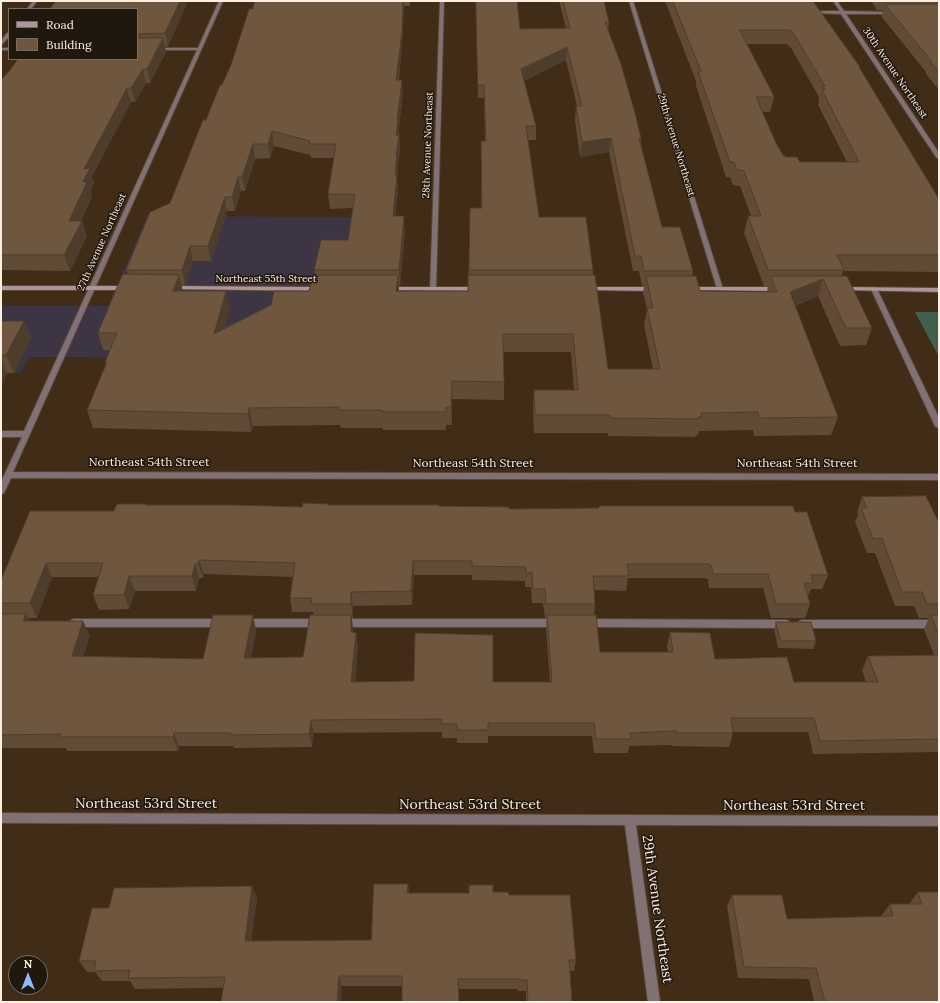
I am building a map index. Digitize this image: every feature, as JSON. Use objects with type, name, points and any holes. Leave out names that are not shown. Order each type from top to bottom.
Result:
[{"type":"main road","points":[[1,288],[131,288]]},
{"type":"main road","name":"Northeast 55th Street","points":[[161,288],[324,289]]},
{"type":"main road","points":[[378,289],[488,289]]},
{"type":"main road","points":[[576,289],[664,289]]},
{"type":"main road","points":[[680,289],[782,289]]},
{"type":"main road","points":[[837,289],[939,290]]},
{"type":"street","name":"27th Avenue Northeast","points":[[1,491],[221,1]]},
{"type":"street","name":"28th Avenue Northeast","points":[[432,289],[442,1]]},
{"type":"street","name":"29th Avenue Northeast","points":[[630,1],[720,289]]},
{"type":"street","name":"30th Avenue Northeast","points":[[835,1],[939,157]]},
{"type":"street","points":[[809,12],[900,13]]},
{"type":"street","points":[[1,44],[8,35]]},
{"type":"street","points":[[138,49],[199,49]]},
{"type":"street","points":[[874,289],[939,426]]},
{"type":"street","points":[[1,434],[26,434]]},
{"type":"street","name":"Northeast 54th Street","points":[[8,475],[939,476]]},
{"type":"street","points":[[65,623],[565,623]]},
{"type":"street","points":[[581,623],[939,624]]},
{"type":"street","name":"Northeast 53rd Street","points":[[1,818],[939,821]]},
{"type":"street","name":"29th Avenue Northeast","points":[[630,820],[654,1002]]},
{"type":"shaded area","points":[[147,216],[385,217],[375,303],[440,358],[29,357],[21,373],[1,373],[1,306],[108,306]]},
{"type":"green space","points":[[915,312],[939,312],[939,357]]},
{"type":"building","points":[[56,1],[180,1],[165,33],[138,34],[138,8],[51,8]]},
{"type":"building","points":[[255,1],[403,1],[402,32],[396,80],[402,80],[396,135],[399,135],[396,156],[395,175],[397,175],[393,216],[404,216],[399,270],[314,270],[321,240],[348,240],[355,194],[328,194],[336,144],[309,144],[310,141],[272,131],[268,144],[253,144],[242,177],[238,177],[232,197],[225,197],[208,246],[190,246],[182,270],[126,270],[150,212],[170,203],[203,120],[206,120],[220,85],[222,85],[231,65],[249,9],[252,9]]},
{"type":"building","points":[[476,1],[517,1],[520,29],[570,28],[563,1],[604,1],[609,22],[605,22],[621,64],[635,113],[641,138],[639,138],[662,227],[680,227],[693,271],[644,271],[641,256],[635,256],[611,138],[582,142],[576,106],[582,106],[567,47],[521,69],[536,126],[526,126],[539,217],[586,217],[593,270],[469,270],[470,208],[482,208],[481,141],[486,141],[484,85],[478,85]]},
{"type":"building","points":[[673,1],[813,1],[860,67],[939,199],[939,255],[837,255],[844,270],[768,270],[748,216],[761,216],[744,171],[736,169],[734,162],[730,162],[698,72],[701,72]],"holes":[[[740,30],[790,30],[794,34],[825,86],[822,86],[825,90],[822,90],[859,162],[800,162],[797,157],[786,157],[783,155],[776,143],[756,97],[774,97]]]},
{"type":"building","points":[[885,4],[939,4],[939,72],[931,61]]},
{"type":"building","points":[[138,38],[163,38],[147,69],[143,69],[131,88],[127,88],[84,169],[90,168],[83,182],[87,182],[69,221],[82,221],[64,255],[1,255],[1,80],[17,60],[138,60]]},
{"type":"building","points":[[123,274],[179,275],[173,291],[226,291],[214,334],[271,305],[274,291],[309,291],[313,275],[398,275],[396,291],[468,291],[468,275],[595,275],[608,369],[660,369],[647,308],[653,308],[646,276],[696,276],[700,291],[777,292],[771,276],[847,276],[872,328],[846,328],[823,279],[790,292],[838,417],[759,418],[758,412],[701,413],[702,417],[698,417],[699,419],[611,418],[610,415],[535,415],[534,390],[578,390],[573,334],[503,334],[504,382],[452,381],[451,407],[446,407],[446,412],[339,410],[339,407],[249,408],[248,414],[87,410],[107,362],[105,362],[117,333],[98,333]]},
{"type":"building","points":[[1,321],[24,321],[6,355],[1,355]]},
{"type":"building","points":[[926,496],[939,523],[939,604],[927,604],[922,592],[902,592],[882,538],[873,539],[861,508],[867,508],[862,497]]},
{"type":"building","points":[[303,503],[329,504],[328,505],[438,505],[509,507],[509,509],[599,508],[599,506],[793,506],[795,512],[807,512],[828,575],[811,575],[813,583],[804,583],[810,604],[776,604],[768,574],[713,574],[711,565],[706,564],[627,564],[629,576],[593,576],[595,604],[546,604],[545,589],[533,589],[532,572],[526,573],[526,567],[472,566],[472,561],[413,561],[411,591],[351,592],[351,604],[311,604],[312,598],[290,598],[295,563],[199,560],[198,564],[195,564],[192,576],[129,576],[124,595],[93,595],[103,563],[46,563],[30,603],[1,603],[1,580],[30,511],[114,511],[117,504],[302,507]]},
{"type":"building","points":[[1,614],[26,614],[23,621],[83,621],[72,656],[203,659],[213,615],[253,615],[244,658],[303,657],[310,615],[351,615],[351,632],[356,633],[351,682],[414,681],[415,633],[493,635],[493,682],[552,682],[547,615],[596,615],[600,652],[673,652],[670,632],[710,633],[715,659],[787,657],[794,682],[878,682],[868,656],[939,655],[939,739],[820,741],[814,718],[731,718],[733,733],[676,733],[676,731],[630,733],[631,739],[596,739],[594,723],[488,723],[488,730],[457,730],[457,724],[441,724],[442,719],[311,720],[309,734],[230,735],[231,733],[174,733],[173,737],[60,737],[61,734],[1,735]]},
{"type":"building","points":[[931,615],[939,615],[939,635]]},
{"type":"building","points":[[776,622],[811,622],[816,641],[781,641]]},
{"type":"building","points":[[374,884],[408,884],[407,893],[469,893],[469,885],[493,885],[493,892],[508,892],[509,895],[570,895],[576,960],[569,960],[572,1002],[528,1002],[527,980],[458,979],[459,1002],[402,1002],[402,976],[339,976],[337,1002],[221,1002],[225,977],[128,978],[130,970],[94,971],[96,961],[79,961],[92,908],[109,908],[114,888],[252,886],[245,941],[371,940]]},
{"type":"building","points":[[918,892],[939,892],[939,1002],[825,1002],[816,968],[744,967],[732,895],[782,895],[787,919],[893,916],[890,904],[922,904]]}]
